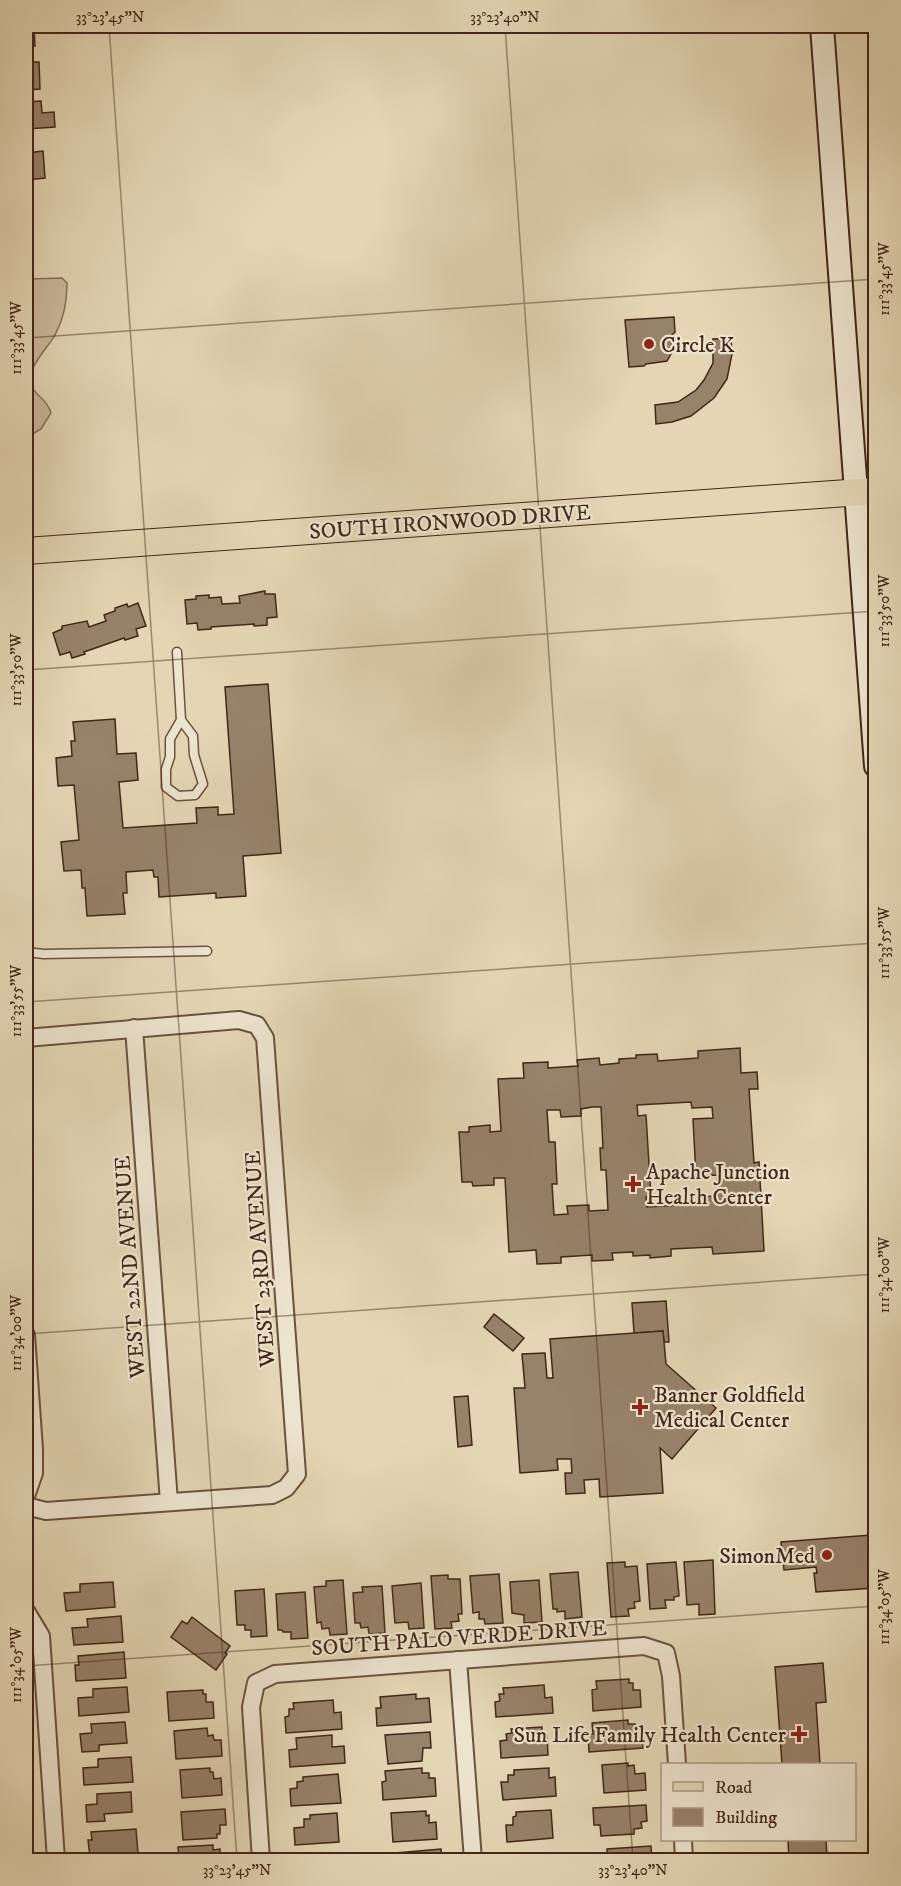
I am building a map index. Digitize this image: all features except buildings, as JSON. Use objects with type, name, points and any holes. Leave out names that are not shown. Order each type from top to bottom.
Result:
[{"type":"main road","points":[[822,26],[866,491],[876,766]]},
{"type":"main road","name":"SOUTH IRONWOOD DRIVE","points":[[26,551],[866,491]]},
{"type":"street","name":"WEST 23RD AVENUE","points":[[134,1028],[239,1020],[257,1025],[265,1038],[297,1474],[286,1488],[272,1495],[169,1502]]},
{"type":"street","points":[[26,1038],[134,1028]]},
{"type":"street","name":"WEST 22ND AVENUE","points":[[134,1028],[169,1502]]},
{"type":"street","points":[[26,1335],[28,1409],[34,1473],[26,1496]]},
{"type":"street","points":[[26,1506],[46,1510],[169,1502]]},
{"type":"street","points":[[26,1611],[41,1636],[56,1860]]},
{"type":"street","name":"SOUTH PALO VERDE DRIVE","points":[[261,1860],[250,1707],[256,1683],[275,1674],[644,1646],[666,1653],[671,1676],[677,1763]]},
{"type":"street","points":[[458,1660],[473,1860]]},
{"type":"street","points":[[682,1841],[684,1860]]},
{"type":"lane","points":[[177,652],[182,720],[193,736],[194,755],[203,784],[195,795],[178,796],[166,787],[170,739],[182,720]]},
{"type":"lane","points":[[26,952],[44,954],[207,951]]},
{"type":"shaded area","points":[[62,278],[67,283],[66,302],[61,321],[53,339],[38,358],[30,380],[32,387],[47,404],[51,413],[41,429],[26,438],[26,281]]},
{"type":"place","name":"Circle K","points":[[649,344]]},
{"type":"place","name":"Apache Junction Health Center","points":[[633,1184]]},
{"type":"place","name":"Banner Goldfield Medical Center","points":[[640,1407]]},
{"type":"place","name":"SimonMed","points":[[827,1555]]},
{"type":"place","name":"Sun Life Family Health Center","points":[[799,1734]]}]
